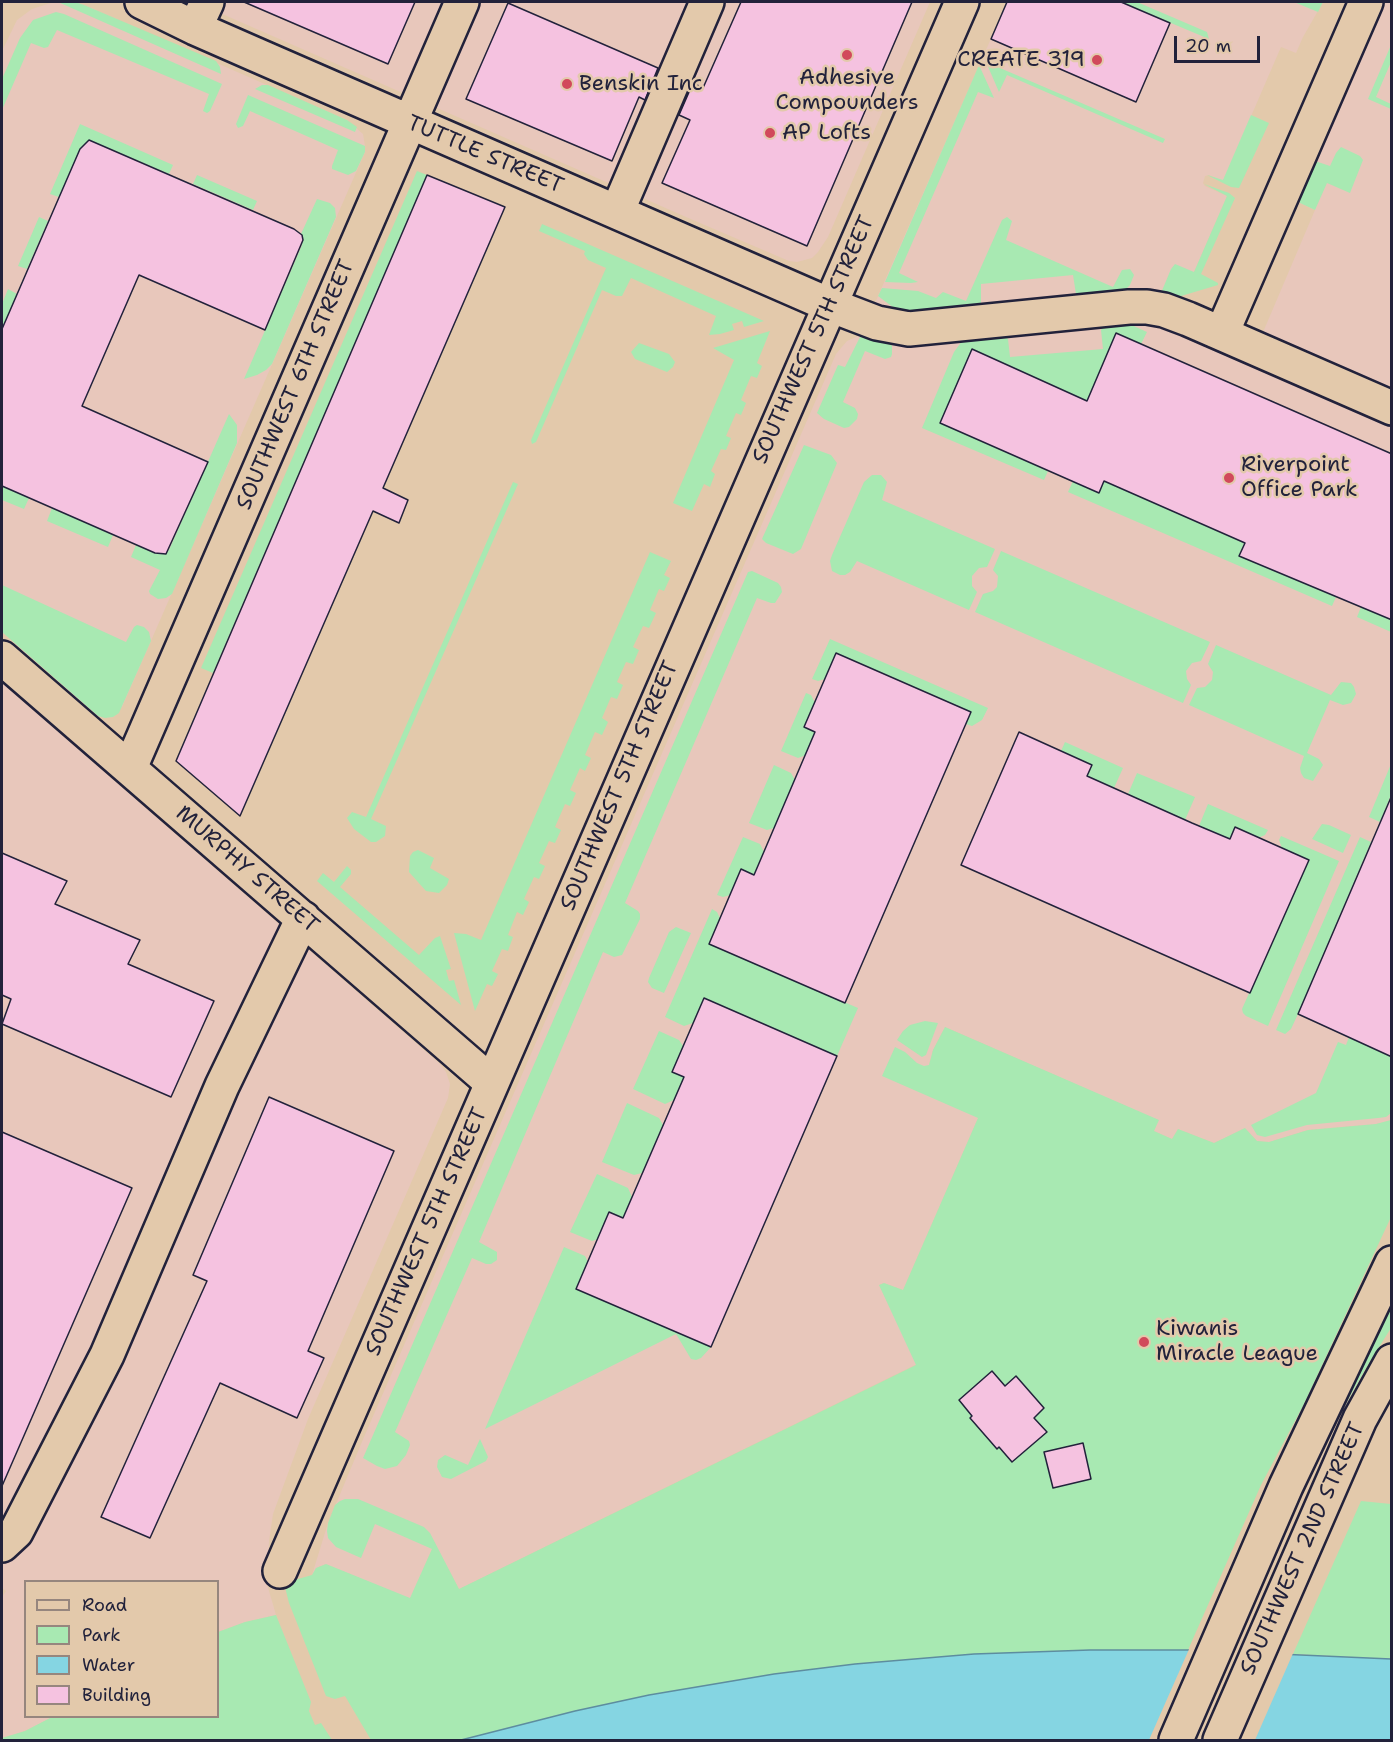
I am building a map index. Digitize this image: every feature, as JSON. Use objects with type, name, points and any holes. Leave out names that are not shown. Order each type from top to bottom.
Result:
[{"type":"street","name":"TUTTLE STREET","points":[[142,2],[201,15],[410,122],[830,305],[877,323],[909,329],[1147,307],[1164,310],[1222,333],[1392,408]]},
{"type":"street","name":"SOUTHWEST 6TH STREET","points":[[130,768],[462,2]]},
{"type":"street","points":[[617,212],[706,2]]},
{"type":"street","name":"SOUTHWEST 5TH STREET","points":[[280,1571],[962,2]]},
{"type":"street","points":[[1222,333],[1366,2]]},
{"type":"street","name":"MURPHY STREET","points":[[2,658],[492,1083]]},
{"type":"street","points":[[2,1545],[16,1532],[107,1355],[222,1086],[303,918]]},
{"type":"street","name":"SOUTHWEST 2ND STREET","points":[[1176,1740],[1286,1486],[1392,1263]]},
{"type":"street","name":"SOUTHWEST 2ND STREET","points":[[1220,1740],[1328,1488],[1360,1419],[1392,1361]]},
{"type":"shaded area","points":[[54,2],[75,2],[84,5],[347,120],[363,134],[365,146],[365,152],[122,707],[113,717],[105,718],[98,716],[2,632],[2,51],[17,20],[32,9]]},
{"type":"shaded area","points":[[225,2],[930,2],[828,237],[812,258],[797,262],[789,261],[693,220],[220,13]]},
{"type":"shaded area","points":[[1007,2],[1323,2],[1296,53],[1281,47],[1223,181],[1209,175],[1205,176],[1203,183],[1205,186],[1227,196],[1194,272],[1166,299],[1261,337],[1315,210],[1298,200],[1312,160],[1386,2],[1391,2],[1391,1120],[1376,1124],[1308,1130],[1269,1142],[1257,1141],[1245,1128],[1214,1143],[1178,1129],[1172,1139],[1154,1131],[1158,1120],[945,1027],[933,1050],[929,1065],[978,1118],[903,1290],[884,1283],[879,1285],[917,1364],[459,1589],[437,1548],[432,1549],[410,1599],[326,1564],[316,1568],[312,1575],[328,1523],[364,1437],[836,354],[847,341],[861,335]]},
{"type":"shaded area","points":[[2,683],[440,1064],[450,1084],[448,1098],[308,1419],[273,1514],[267,1584],[276,1615],[245,1622],[219,1632],[219,1580],[24,1580],[24,1718],[50,1718],[25,1731],[2,1738],[2,1597],[6,1591],[2,1588]]},
{"type":"green space","points":[[58,2],[75,2],[84,5],[216,61],[221,74]]},
{"type":"green space","points":[[1121,2],[1137,2],[1207,32],[1209,39]]},
{"type":"green space","points":[[1294,2],[1323,2],[1318,12]]},
{"type":"green space","points":[[56,12],[222,84],[210,111],[207,113],[203,111],[209,94],[57,30],[48,47],[44,48],[31,43],[2,110],[2,79],[20,38],[33,20]]},
{"type":"green space","points":[[1391,45],[1391,62],[1376,97],[1391,104],[1391,109],[1368,99]]},
{"type":"green space","points":[[986,62],[1165,139],[1163,143],[1007,75],[999,92]]},
{"type":"green space","points":[[979,65],[994,98],[978,92],[899,273],[918,282],[885,282]]},
{"type":"green space","points":[[268,85],[347,120],[357,127],[355,132],[255,89]]},
{"type":"green space","points":[[248,95],[365,146],[365,152],[356,171],[348,175],[332,169],[338,150],[250,111],[243,126],[238,128],[236,124]]},
{"type":"green space","points":[[1251,115],[1269,123],[1239,188],[1231,187],[1207,175],[1223,180]]},
{"type":"green space","points":[[80,124],[173,165],[169,174],[91,141],[80,149],[59,197],[50,194]]},
{"type":"green space","points":[[1341,147],[1360,156],[1363,160],[1350,193],[1327,183],[1315,210],[1300,203],[1297,194],[1312,160],[1330,166]]},
{"type":"green space","points":[[417,171],[427,175],[213,673],[201,668]]},
{"type":"green space","points":[[197,175],[257,201],[253,210],[193,184]]},
{"type":"green space","points":[[1204,184],[1229,193],[1235,198],[1201,274],[1218,285],[1171,299],[1161,293],[1171,269],[1175,264],[1194,272],[1227,196]]},
{"type":"green space","points":[[317,199],[330,203],[335,208],[336,217],[272,364],[257,375],[244,379],[302,245],[301,234]]},
{"type":"green space","points":[[39,217],[48,221],[27,269],[18,266]]},
{"type":"green space","points":[[1007,217],[1012,221],[1006,240],[1113,287],[1122,270],[1130,269],[1134,275],[1130,285],[1123,292],[1078,296],[1073,275],[981,284],[980,306],[915,313],[894,308],[878,296],[882,288],[918,291],[936,298],[943,292],[966,301],[1002,220]]},
{"type":"green space","points":[[542,224],[764,321],[744,327],[742,321],[732,324],[734,330],[709,335],[716,316],[631,278],[622,296],[602,290],[536,442],[532,444],[531,440],[606,268],[588,260],[584,254],[585,251],[539,231]]},
{"type":"green space","points":[[8,289],[17,294],[2,329],[2,304]]},
{"type":"green space","points":[[1127,323],[1147,332],[1141,344],[1116,334],[1087,401],[972,349],[940,423],[1048,471],[1044,480],[922,428],[954,352],[962,341],[1005,336],[1008,339],[1010,357],[1103,349],[1101,330],[1103,327]]},
{"type":"green space","points":[[770,331],[757,363],[762,366],[757,378],[751,376],[741,400],[746,403],[741,415],[736,413],[726,436],[731,438],[726,450],[721,449],[711,471],[715,474],[710,487],[704,484],[692,511],[673,503],[734,360],[713,348]]},
{"type":"green space","points":[[869,334],[884,338],[889,342],[892,346],[892,354],[891,357],[885,359],[865,351],[843,402],[855,408],[858,414],[857,419],[849,427],[844,428],[824,419],[817,413],[838,365],[845,367],[861,335]]},
{"type":"green space","points":[[639,343],[669,354],[675,362],[673,367],[667,372],[635,359],[631,352]]},
{"type":"green space","points":[[229,414],[237,425],[237,443],[172,594],[158,599],[149,591],[160,570],[131,557],[136,545],[155,553],[165,553],[169,550]]},
{"type":"green space","points":[[804,445],[831,455],[837,463],[801,549],[793,554],[766,543],[762,539]]},
{"type":"green space","points":[[872,475],[881,475],[887,482],[882,500],[995,549],[987,567],[979,568],[972,576],[972,586],[977,592],[969,610],[857,561],[850,572],[845,575],[832,571],[830,561],[832,555],[864,482]]},
{"type":"green space","points":[[1073,481],[1104,481],[1244,543],[1239,556],[1336,597],[1332,606],[1068,492]]},
{"type":"green space","points":[[513,482],[518,484],[371,819],[386,826],[385,836],[376,842],[371,842],[354,829],[347,818],[352,812],[366,817]]},
{"type":"green space","points":[[2,486],[29,498],[24,509],[2,500]]},
{"type":"green space","points":[[52,508],[113,535],[108,547],[47,521]]},
{"type":"green space","points":[[1001,551],[1210,642],[1201,661],[1192,663],[1186,671],[1191,685],[1183,703],[975,612],[983,594],[997,587],[998,576],[993,570]]},
{"type":"green space","points":[[650,552],[671,561],[664,575],[670,578],[664,591],[659,589],[650,610],[656,613],[649,628],[643,626],[633,647],[639,650],[633,664],[626,662],[617,682],[623,685],[617,699],[611,697],[602,718],[608,722],[602,735],[595,732],[585,755],[591,758],[585,771],[580,768],[570,790],[576,793],[570,806],[565,804],[555,827],[561,830],[555,843],[549,841],[539,863],[545,866],[539,879],[534,877],[524,899],[529,902],[523,915],[517,912],[508,935],[513,937],[508,951],[502,949],[492,971],[498,974],[492,986],[487,984],[475,1011],[454,933],[466,934],[481,940]]},
{"type":"green space","points":[[752,571],[778,583],[782,592],[775,603],[757,598],[625,903],[638,911],[640,919],[622,955],[614,957],[603,952],[479,1242],[497,1252],[497,1260],[486,1264],[472,1258],[395,1432],[409,1441],[410,1445],[406,1455],[397,1466],[385,1469],[377,1466],[363,1458],[748,572]]},
{"type":"green space","points":[[2,585],[126,642],[137,625],[149,632],[151,641],[119,713],[113,717],[98,716],[2,632]]},
{"type":"green space","points":[[1361,607],[1391,620],[1391,632],[1357,617]]},
{"type":"green space","points":[[830,639],[988,708],[982,720],[972,726],[966,724],[971,712],[825,679],[818,681],[812,679]]},
{"type":"green space","points":[[1216,645],[1331,695],[1341,682],[1351,683],[1354,687],[1356,694],[1351,703],[1343,705],[1330,700],[1307,753],[1319,759],[1323,765],[1313,781],[1304,778],[1301,773],[1300,768],[1304,756],[1189,705],[1197,688],[1205,687],[1212,680],[1213,672],[1208,664]]},
{"type":"green space","points":[[806,693],[811,695],[815,703],[805,727],[815,732],[806,755],[798,758],[781,751]]},
{"type":"green space","points":[[1065,742],[1123,768],[1114,788],[1087,776],[1092,765],[1061,751]]},
{"type":"green space","points":[[1391,764],[1391,795],[1380,822],[1369,817]]},
{"type":"green space","points":[[774,765],[791,773],[795,780],[774,828],[767,830],[749,823]]},
{"type":"green space","points":[[1137,773],[1195,797],[1185,820],[1128,794]]},
{"type":"green space","points":[[1208,804],[1268,830],[1265,835],[1258,838],[1235,827],[1230,839],[1199,826]]},
{"type":"green space","points":[[1322,824],[1351,835],[1343,853],[1312,839]]},
{"type":"green space","points":[[1281,836],[1339,861],[1268,1026],[1246,1016],[1242,1009],[1308,860],[1282,848],[1279,840]]},
{"type":"green space","points":[[743,837],[760,844],[764,852],[754,875],[741,869],[730,895],[723,897],[717,895]]},
{"type":"green space","points":[[1360,837],[1371,842],[1298,1014],[1291,1029],[1285,1034],[1276,1030]]},
{"type":"green space","points":[[418,850],[434,858],[430,868],[449,879],[447,885],[439,893],[426,891],[409,872],[410,856]]},
{"type":"green space","points":[[347,866],[351,874],[340,887],[419,955],[435,938],[440,936],[451,969],[446,970],[449,981],[454,980],[461,1005],[317,881],[323,873],[334,882]]},
{"type":"green space","points":[[712,909],[720,918],[709,944],[858,1008],[837,1056],[704,998],[693,1023],[684,1026],[665,1017]]},
{"type":"green space","points":[[676,927],[691,933],[664,993],[652,988],[648,982],[669,932]]},
{"type":"green space","points":[[925,1021],[938,1023],[926,1055],[922,1057],[897,1040],[910,1025]]},
{"type":"green space","points":[[945,1027],[1159,1120],[1154,1131],[1172,1139],[1178,1129],[1214,1143],[1245,1128],[1257,1141],[1269,1142],[1308,1130],[1376,1124],[1391,1120],[1391,1217],[1304,1404],[1261,1485],[1188,1650],[1090,1650],[974,1654],[855,1664],[774,1674],[649,1695],[461,1740],[371,1740],[345,1696],[335,1699],[326,1696],[289,1603],[284,1583],[312,1575],[316,1568],[326,1564],[410,1598],[432,1549],[375,1524],[361,1558],[336,1547],[328,1538],[327,1531],[335,1505],[340,1501],[358,1499],[424,1527],[430,1533],[459,1589],[916,1365],[879,1285],[884,1283],[903,1290],[978,1118],[882,1076],[895,1047],[905,1052],[917,1063],[924,1066],[929,1065],[933,1050]]},
{"type":"green space","points":[[659,1031],[679,1040],[683,1046],[672,1072],[684,1077],[674,1100],[665,1104],[633,1089]]},
{"type":"green space","points":[[1349,1037],[1391,1057],[1391,1113],[1386,1117],[1307,1125],[1265,1137],[1257,1135],[1251,1125],[1316,1093],[1338,1042],[1346,1045]]},
{"type":"green space","points":[[627,1103],[659,1118],[663,1125],[642,1173],[634,1175],[602,1162]]},
{"type":"green space","points":[[597,1174],[628,1188],[632,1197],[623,1218],[598,1239],[592,1241],[570,1232]]},
{"type":"green space","points":[[564,1247],[585,1256],[588,1262],[576,1289],[711,1347],[701,1358],[691,1359],[676,1334],[485,1429]]},
{"type":"green space","points":[[1391,1296],[1391,1328],[1342,1411],[1339,1408]]},
{"type":"green space","points":[[480,1439],[488,1457],[486,1461],[451,1479],[442,1477],[437,1467],[438,1460],[445,1455],[468,1465]]},
{"type":"green space","points":[[1361,1501],[1391,1504],[1391,1659],[1293,1654]]},
{"type":"green space","points":[[276,1615],[311,1702],[309,1711],[315,1725],[321,1723],[332,1740],[2,1740],[2,1738],[25,1731],[50,1718],[219,1718],[219,1632],[245,1622]]},
{"type":"water","points":[[1090,1650],[1188,1650],[1391,1659],[1391,1740],[461,1740],[649,1695],[774,1674],[855,1664],[974,1654]]},
{"type":"pier","points":[[1190,1647],[1294,1651],[1255,1740],[1149,1740]]},
{"type":"building","points":[[244,2],[415,2],[388,64]]},
{"type":"building","name":"AP Lofts","points":[[741,2],[912,2],[807,246],[662,183],[690,120],[679,115],[693,83],[703,88]]},
{"type":"building","name":"CREATE 319","points":[[1007,2],[1121,2],[1170,23],[1136,102],[991,39]]},
{"type":"building","name":"Benskin Inc","points":[[508,3],[658,68],[645,100],[639,97],[612,161],[466,99]]},
{"type":"building","points":[[89,140],[294,229],[302,235],[303,240],[265,330],[139,275],[82,406],[208,462],[166,554],[155,553],[2,486],[2,329],[80,149]]},
{"type":"building","points":[[427,175],[505,207],[383,488],[408,500],[399,523],[373,511],[240,816],[176,761]]},
{"type":"building","name":"Riverpoint Office Park","points":[[1116,333],[1392,454],[1392,620],[1239,556],[1245,543],[1104,481],[1099,493],[940,423],[972,349],[1087,401]]},
{"type":"building","points":[[836,653],[971,712],[845,1003],[709,944],[741,869],[754,875],[815,732],[804,727]]},
{"type":"building","points":[[1019,732],[1092,765],[1087,776],[1192,823],[1230,839],[1235,827],[1309,860],[1250,993],[961,865]]},
{"type":"building","points":[[1392,795],[1392,1057],[1298,1014]]},
{"type":"building","points":[[2,853],[67,881],[55,904],[140,940],[128,964],[214,1001],[171,1097],[2,1024],[11,999],[2,995]]},
{"type":"building","points":[[704,998],[837,1056],[711,1347],[576,1289],[609,1212],[623,1218],[684,1077],[672,1072]]},
{"type":"building","points":[[269,1097],[394,1151],[308,1351],[324,1358],[297,1418],[220,1383],[150,1538],[101,1517],[207,1281],[193,1275]]},
{"type":"building","points":[[2,1132],[132,1188],[2,1486]]},
{"type":"building","points":[[992,1371],[1005,1386],[1016,1376],[1044,1408],[1034,1418],[1047,1432],[1012,1462],[999,1447],[997,1449],[970,1418],[972,1416],[959,1400]]},
{"type":"building","points":[[1083,1443],[1091,1479],[1053,1488],[1044,1452]]},
{"type":"place","name":"Adhesive Compounders","points":[[847,55]]},
{"type":"place","name":"CREATE 319","points":[[1097,60]]},
{"type":"place","name":"Benskin Inc","points":[[567,84]]},
{"type":"place","name":"AP Lofts","points":[[770,133]]},
{"type":"place","name":"Riverpoint Office Park","points":[[1229,478]]},
{"type":"place","name":"Kiwanis Miracle League","points":[[1144,1342]]}]
